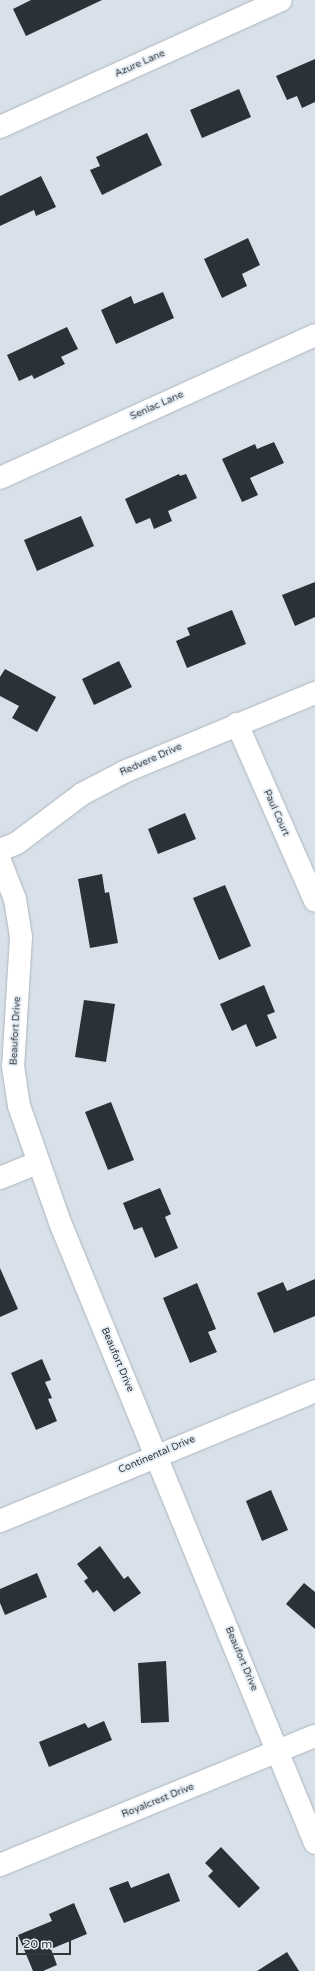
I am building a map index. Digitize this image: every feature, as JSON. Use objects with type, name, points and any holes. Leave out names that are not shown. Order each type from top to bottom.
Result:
[{"type":"street","name":"Azure Lane","points":[[0,127],[280,0]]},
{"type":"street","name":"Senlac Lane","points":[[0,478],[315,335]]},
{"type":"street","name":"Redvere Drive","points":[[0,850],[17,843],[82,794],[124,772],[315,693]]},
{"type":"street","name":"Paul Court","points":[[237,724],[315,901]]},
{"type":"street","name":"Beaufort Drive","points":[[0,861],[14,899],[21,937],[13,1066],[18,1106],[37,1163],[315,1842]]},
{"type":"street","points":[[0,1178],[37,1163]]},
{"type":"street","name":"Continental Drive","points":[[0,1521],[315,1391]]},
{"type":"street","name":"Royalcrest Drive","points":[[0,1865],[315,1736]]},
{"type":"building","points":[[31,0],[102,0],[26,36],[13,9]]},
{"type":"building","points":[[315,59],[315,102],[302,108],[297,96],[287,100],[276,76]]},
{"type":"building","points":[[239,89],[251,117],[202,138],[190,110]]},
{"type":"building","points":[[147,133],[162,165],[102,195],[90,170],[100,166],[96,157]]},
{"type":"building","points":[[41,176],[56,207],[36,216],[34,210],[0,226],[0,196]]},
{"type":"building","points":[[248,238],[260,265],[242,274],[247,286],[222,298],[204,259]]},
{"type":"building","points":[[163,292],[174,318],[116,344],[101,310],[131,296],[134,304]]},
{"type":"building","points":[[67,327],[78,349],[61,357],[65,364],[34,379],[32,375],[19,381],[7,355]]},
{"type":"building","points":[[274,442],[284,463],[250,478],[258,495],[242,502],[222,459],[255,444],[257,449]]},
{"type":"building","points":[[179,474],[180,476],[186,474],[197,498],[168,511],[172,521],[154,529],[150,518],[136,524],[125,499]]},
{"type":"building","points":[[81,516],[94,546],[37,571],[24,540]]},
{"type":"building","points":[[315,582],[315,617],[295,626],[282,595]]},
{"type":"building","points":[[232,610],[246,644],[187,668],[176,641],[190,635],[187,628]]},
{"type":"building","points":[[119,661],[132,687],[94,705],[82,679]]},
{"type":"building","points":[[5,669],[56,697],[37,732],[12,718],[19,706],[0,696],[0,677]]},
{"type":"building","points":[[185,813],[196,839],[158,854],[148,829]]},
{"type":"building","points":[[102,874],[105,893],[109,892],[118,943],[90,948],[78,879]]},
{"type":"building","points":[[225,885],[251,946],[219,960],[193,898]]},
{"type":"building","points":[[264,985],[275,1012],[267,1015],[277,1038],[256,1047],[246,1024],[232,1031],[220,1004]]},
{"type":"building","points":[[84,1000],[115,1004],[106,1062],[75,1057]]},
{"type":"building","points":[[111,1102],[134,1160],[108,1170],[85,1112]]},
{"type":"building","points":[[160,1188],[171,1214],[165,1217],[178,1248],[155,1258],[142,1227],[134,1230],[123,1203]]},
{"type":"building","points":[[0,1268],[18,1309],[0,1317]]},
{"type":"building","points":[[315,1279],[315,1316],[274,1333],[257,1293],[283,1282],[287,1291]]},
{"type":"building","points":[[197,1283],[216,1329],[208,1332],[217,1352],[190,1363],[163,1298]]},
{"type":"building","points":[[42,1359],[51,1380],[45,1382],[52,1398],[48,1399],[57,1421],[36,1430],[11,1373]]},
{"type":"building","points":[[271,1490],[288,1530],[262,1541],[246,1501]]},
{"type":"building","points":[[100,1546],[124,1579],[128,1576],[141,1593],[114,1612],[97,1590],[93,1593],[84,1581],[88,1578],[77,1564]]},
{"type":"building","points":[[37,1573],[47,1597],[5,1615],[0,1603],[0,1589]]},
{"type":"building","points":[[304,1583],[315,1592],[315,1629],[286,1604]]},
{"type":"building","points":[[166,1661],[169,1722],[141,1723],[138,1663]]},
{"type":"building","points":[[104,1721],[112,1740],[49,1767],[39,1742],[85,1723],[88,1728]]},
{"type":"building","points":[[221,1847],[260,1888],[239,1908],[208,1876],[213,1871],[205,1863]]},
{"type":"building","points":[[169,1873],[180,1901],[124,1923],[109,1888],[128,1881],[131,1888]]},
{"type":"building","points":[[74,1903],[87,1934],[51,1949],[57,1965],[43,1971],[33,1971],[18,1935],[52,1921],[49,1914]]},
{"type":"building","points":[[287,1952],[299,1971],[257,1971]]}]
